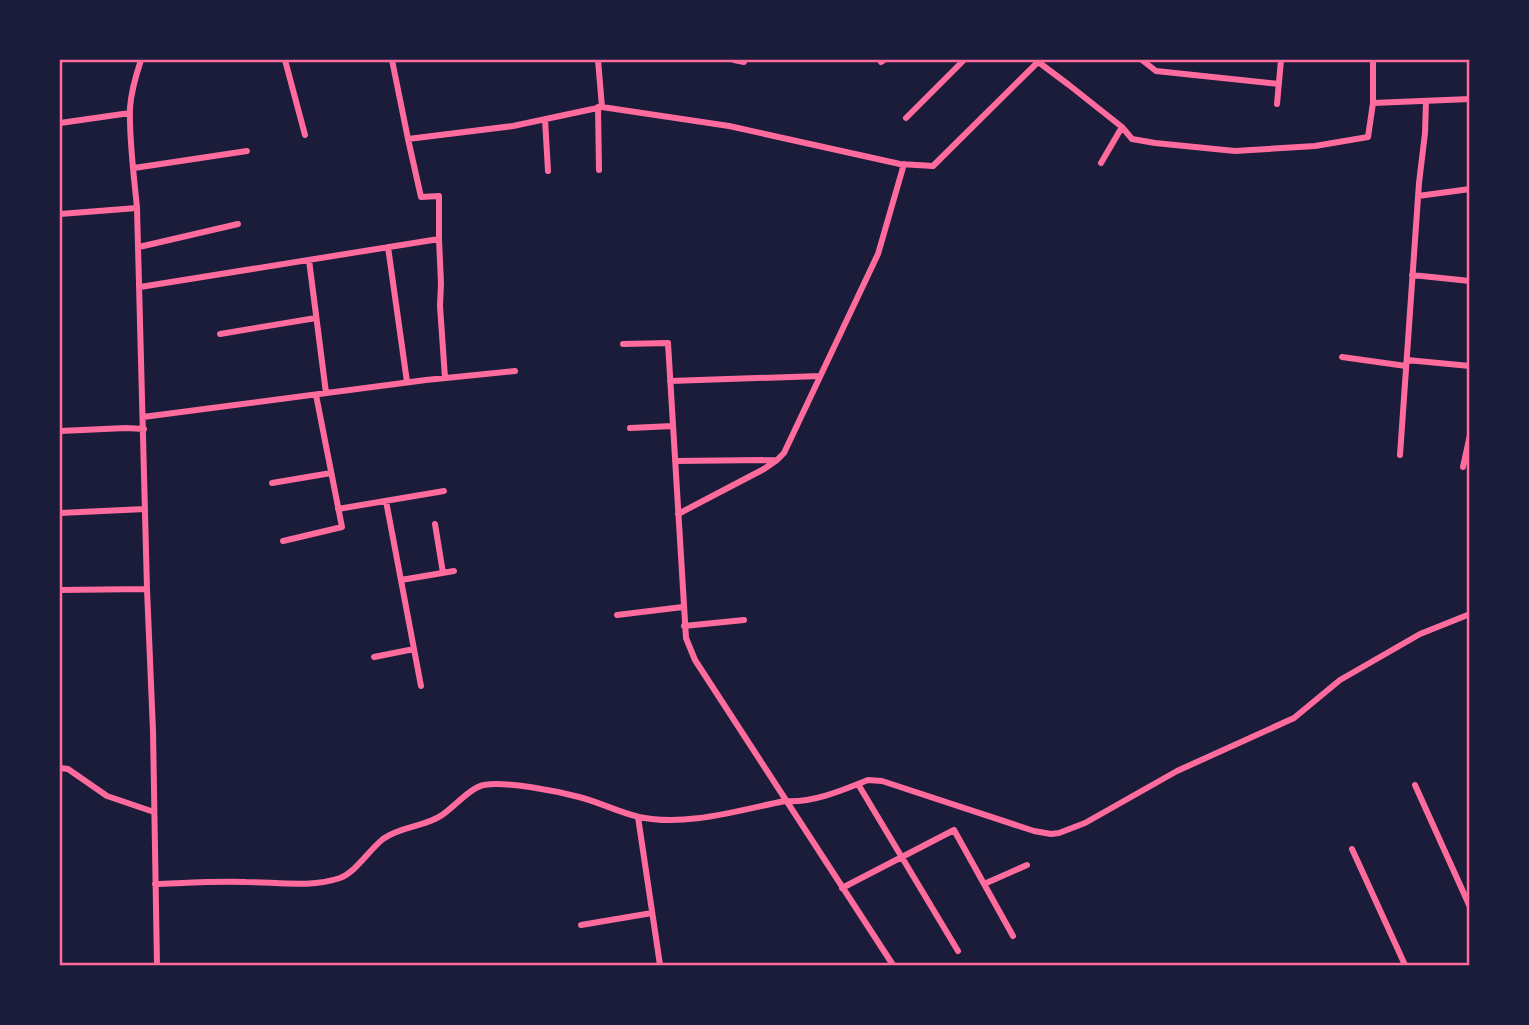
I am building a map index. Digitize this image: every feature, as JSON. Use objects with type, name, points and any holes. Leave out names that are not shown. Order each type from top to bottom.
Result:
[{"type":"street","points":[[141,60],[130,113],[139,247],[157,965]]},
{"type":"street","points":[[285,60],[305,135]]},
{"type":"street","points":[[392,60],[421,197],[439,196],[439,306],[445,378]]},
{"type":"street","points":[[598,60],[599,170]]},
{"type":"street","points":[[734,60],[744,62]]},
{"type":"street","points":[[906,118],[964,60]]},
{"type":"street","points":[[408,139],[513,126],[600,107],[729,126],[904,164],[933,166],[1037,60],[1122,127],[1132,139],[1235,151],[1315,146],[1368,137],[1373,103],[1373,60]]},
{"type":"street","points":[[1142,60],[1156,71],[1279,84]]},
{"type":"street","points":[[1278,104],[1281,60]]},
{"type":"street","points":[[1373,103],[1469,99]]},
{"type":"street","points":[[1400,455],[1426,102]]},
{"type":"street","points":[[60,123],[130,113]]},
{"type":"street","points":[[545,119],[548,171]]},
{"type":"street","points":[[1101,163],[1122,127]]},
{"type":"street","points":[[134,168],[247,151]]},
{"type":"street","points":[[678,514],[764,469],[784,453],[878,254],[904,164]]},
{"type":"street","points":[[1418,196],[1469,189]]},
{"type":"street","points":[[60,214],[137,208]]},
{"type":"street","points":[[139,247],[238,224]]},
{"type":"street","points":[[140,287],[439,239]]},
{"type":"street","points":[[388,247],[407,382]]},
{"type":"street","points":[[309,260],[326,393]]},
{"type":"street","points":[[1412,275],[1469,281]]},
{"type":"street","points":[[220,334],[316,318]]},
{"type":"street","points":[[623,344],[668,343],[685,638],[695,660],[892,965]]},
{"type":"street","points":[[1342,357],[1469,366]]},
{"type":"street","points":[[143,417],[407,382],[515,371]]},
{"type":"street","points":[[670,381],[820,376]]},
{"type":"street","points":[[283,541],[342,527],[316,395]]},
{"type":"street","points":[[630,428],[673,426]]},
{"type":"street","points":[[60,431],[144,429]]},
{"type":"street","points":[[1463,467],[1469,435]]},
{"type":"street","points":[[675,461],[778,460]]},
{"type":"street","points":[[272,483],[331,472]]},
{"type":"street","points":[[338,509],[443,491]]},
{"type":"street","points":[[386,501],[421,686]]},
{"type":"street","points":[[60,513],[145,509]]},
{"type":"street","points":[[435,524],[443,573]]},
{"type":"street","points":[[401,580],[454,571]]},
{"type":"street","points":[[60,590],[147,589]]},
{"type":"street","points":[[617,615],[683,607]]},
{"type":"street","points":[[155,884],[313,883],[340,878],[353,870],[386,837],[440,817],[478,786],[486,784],[517,785],[578,797],[638,817],[667,820],[689,819],[785,801],[797,802],[868,780],[882,781],[1034,831],[1059,833],[1085,823],[1177,771],[1294,718],[1340,680],[1420,634],[1469,614]]},
{"type":"street","points":[[684,626],[744,620]]},
{"type":"street","points":[[373,657],[414,649]]},
{"type":"street","points":[[60,768],[68,769],[107,796],[154,812]]},
{"type":"street","points":[[859,784],[958,951]]},
{"type":"street","points":[[1415,785],[1469,908]]},
{"type":"street","points":[[638,817],[660,965]]},
{"type":"street","points":[[842,888],[954,830],[1013,936]]},
{"type":"street","points":[[1352,849],[1405,965]]},
{"type":"street","points":[[984,884],[1027,865]]},
{"type":"street","points":[[581,925],[652,913]]}]
